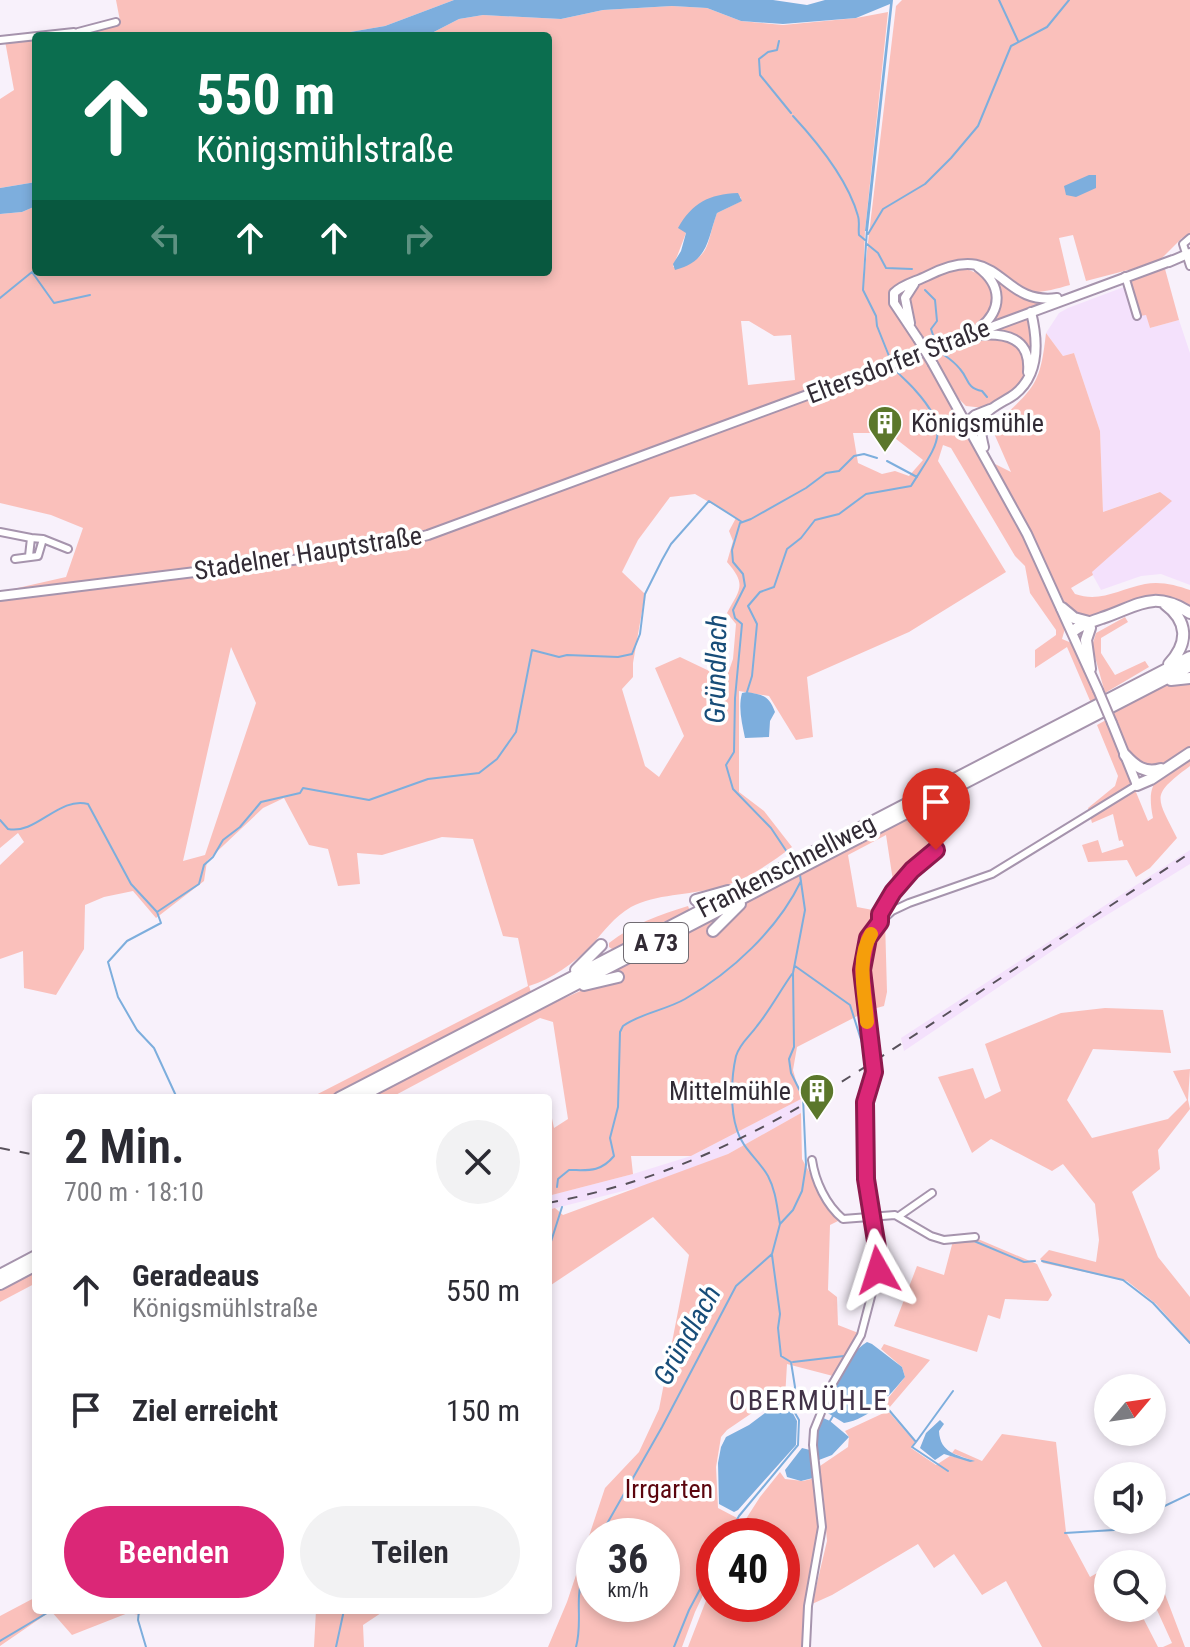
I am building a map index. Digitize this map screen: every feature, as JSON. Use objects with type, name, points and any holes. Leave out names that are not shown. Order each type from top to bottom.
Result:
[{"type":"highway","points":[[1160,600],[1180,618],[1184,636],[1178,654],[1160,672]]},
{"type":"highway","points":[[1074,632],[1142,601],[1172,603],[1190,613]]},
{"type":"highway","points":[[1062,608],[1089,625]]},
{"type":"highway","points":[[1089,625],[1086,640],[1090,669]]},
{"type":"highway","name":"Frankenschnellweg","points":[[753,888],[1190,657]]},
{"type":"highway","name":"Frankenschnellweg","points":[[347,1094],[1190,666]]},
{"type":"highway","points":[[1153,685],[1190,678]]},
{"type":"highway","points":[[1136,784],[1151,779],[1190,753]]},
{"type":"highway","points":[[1125,755],[1141,769],[1152,772]]},
{"type":"highway","points":[[1136,784],[1152,772],[1166,767]]},
{"type":"highway","points":[[696,900],[753,888]]},
{"type":"highway","points":[[713,931],[753,888]]},
{"type":"highway","points":[[559,988],[601,945]]},
{"type":"highway","points":[[559,988],[618,977]]},
{"type":"highway","name":"Frankenschnellweg","points":[[364,1094],[559,988]]},
{"type":"highway","points":[[0,1275],[32,1258]]},
{"type":"highway","points":[[0,1284],[32,1267]]},
{"type":"main road","name":"Eltersdorfer Straße","points":[[740,420],[1031,312],[1072,300],[1188,254]]},
{"type":"main road","points":[[1066,297],[1027,297],[992,270],[975,265],[956,265],[916,282],[905,298],[915,335],[988,461],[1074,632],[1136,784]]},
{"type":"main road","points":[[969,335],[988,321],[997,301],[991,279],[975,265]]},
{"type":"main road","name":"Eltersdorfer Straße","points":[[1056,303],[1125,278]]},
{"type":"main road","points":[[967,422],[1015,394],[1027,380],[1035,362],[1036,347],[1031,312]]},
{"type":"main road","points":[[969,335],[994,334],[1014,339],[1026,352],[1029,362],[1027,380]]},
{"type":"main road","points":[[957,405],[983,414]]},
{"type":"main road","points":[[983,414],[981,434],[988,461]]},
{"type":"main road","name":"Stadelner Hauptstraße","points":[[0,596],[296,560],[399,542],[461,524],[740,420]]},
{"type":"street","points":[[84,32],[116,22]]},
{"type":"street","points":[[0,40],[32,38]]},
{"type":"street","points":[[1190,238],[1183,244],[1190,266]]},
{"type":"street","points":[[1125,278],[1137,316]]},
{"type":"street","points":[[0,532],[43,539],[68,549]]},
{"type":"street","points":[[29,556],[31,538]]},
{"type":"street","points":[[15,559],[38,556],[43,539]]},
{"type":"street","points":[[806,1647],[808,1606],[822,1527],[813,1438],[833,1383],[861,1335],[879,1260],[866,1179],[865,1102],[874,1072],[862,970],[868,938],[880,922],[909,903],[992,874],[1136,784]]},
{"type":"street","points":[[880,922],[880,914],[893,892],[912,870],[936,850]]},
{"type":"street","points":[[812,1160],[817,1182],[839,1216],[848,1219],[899,1216],[931,1236],[944,1240],[975,1237]]},
{"type":"street","points":[[899,1216],[932,1193]]},
{"type":"shaded area","points":[[1132,284],[1140,315],[1146,314],[1150,328],[1179,320],[1190,353],[1190,585],[1161,574],[1141,576],[1101,590],[1091,572],[1159,492],[1103,512],[1100,431],[1074,353],[1063,356],[1046,333],[1059,313]]},
{"type":"shaded area","points":[[1190,850],[1190,864],[1089,926],[904,1051],[901,1038]]},
{"type":"shaded area","points":[[801,1099],[801,1113],[728,1154],[651,1184],[552,1209],[552,1195],[691,1156]]},
{"type":"green space","points":[[116,0],[454,0],[385,26],[350,32],[77,32],[120,21]]},
{"type":"green space","points":[[902,0],[1190,0],[1190,236],[1182,238],[1162,258],[1179,320],[1150,328],[1146,315],[1140,316],[1128,270],[1086,281],[1073,235],[1059,238],[1070,285],[1028,292],[1016,287],[988,265],[970,260],[949,263],[929,271],[890,291],[888,296],[1004,499],[1066,625],[1062,639],[1074,644],[1097,699],[1091,703],[1067,647],[1035,668],[1035,650],[1056,635],[1056,630],[1030,593],[1025,566],[1015,556],[951,448],[943,445],[938,461],[1006,572],[909,632],[807,677],[813,737],[796,740],[769,696],[739,691],[739,792],[764,811],[792,847],[756,872],[716,888],[662,897],[631,907],[570,964],[529,986],[531,992],[335,1094],[318,1094],[528,986],[518,938],[503,936],[473,839],[442,837],[382,855],[357,853],[360,884],[338,886],[328,849],[309,845],[284,798],[263,808],[207,861],[204,881],[156,918],[133,891],[85,905],[84,949],[56,995],[24,988],[23,951],[0,959],[0,865],[24,842],[18,833],[0,848],[0,592],[66,577],[83,528],[51,515],[0,503],[0,214],[32,208],[32,276],[552,276],[552,32],[434,32],[459,19],[483,15],[561,19],[603,10],[672,6],[707,8],[741,21],[783,25],[888,12],[865,231],[863,285],[896,6]],"holes":[[[741,197],[741,201],[717,213],[706,249],[701,255],[673,267],[686,233]],[[741,321],[749,321],[774,336],[791,335],[795,380],[748,385]],[[877,422],[882,422],[882,428],[923,460],[909,476],[895,471],[882,474],[858,463],[853,433],[876,433]],[[695,494],[736,518],[729,531],[733,541],[727,562],[737,576],[739,587],[727,613],[736,624],[733,659],[726,679],[680,657],[655,668],[684,736],[659,777],[645,766],[622,689],[633,677],[645,594],[622,572],[638,540],[670,497]],[[231,647],[256,703],[205,855],[183,861]]]},
{"type":"green space","points":[[32,38],[32,183],[0,188],[0,99],[14,90],[5,41]]},
{"type":"green space","points":[[964,268],[984,276],[995,294],[991,311],[979,324],[927,344],[910,317],[912,292],[925,279]]},
{"type":"green space","points":[[987,270],[1025,297],[1054,300],[988,325],[997,312]]},
{"type":"green space","points":[[1029,316],[1032,360],[1027,349],[990,330]]},
{"type":"green space","points":[[1046,333],[1063,356],[1074,353],[1100,431],[1103,512],[1160,492],[1172,501],[1092,572],[1093,575],[1071,588],[1075,594],[1093,597],[1145,584],[1168,584],[1190,590],[1190,608],[1161,597],[1136,601],[1083,620],[1068,609],[995,464],[1011,472],[993,431],[1038,376]]},
{"type":"green space","points":[[989,337],[1013,341],[1023,352],[1025,372],[1018,386],[984,408],[966,406],[933,354]]},
{"type":"green space","points":[[1125,617],[1128,622],[1101,638],[1101,653],[1115,675],[1145,661],[1149,667],[1105,693],[1092,646],[1096,633]]},
{"type":"green space","points":[[1190,671],[1190,748],[1164,765],[1142,767],[1128,752],[1113,712]]},
{"type":"green space","points":[[1106,720],[1148,821],[1153,818],[1151,794],[1157,780],[1190,758],[1190,766],[1168,784],[1161,798],[1161,805],[1177,838],[1150,868],[1136,877],[1127,860],[1088,862],[1082,845],[1098,840],[1102,853],[1124,846],[1122,840],[1119,841],[1113,814],[1092,823],[1088,808],[1115,786],[1118,776],[1097,725]]},
{"type":"green space","points":[[950,796],[956,802],[950,835],[909,873],[895,894],[897,903],[885,920],[887,992],[884,1006],[869,1010],[797,1047],[793,1070],[801,1099],[691,1156],[631,1156],[633,1174],[552,1195],[552,1118],[554,1128],[568,1119],[553,1022],[540,1018],[398,1094],[377,1094],[538,1010],[587,988]],"holes":[[[886,835],[895,894],[878,911],[857,907],[848,855]]]},
{"type":"green space","points":[[688,906],[691,913],[660,923],[615,951],[609,947],[609,943],[637,925]]},
{"type":"green space","points":[[1105,1008],[1163,1010],[1171,1053],[1093,1049],[1067,1100],[1092,1138],[1168,1119],[1187,1100],[1173,1071],[1190,1069],[1190,1109],[1158,1150],[1160,1169],[1132,1192],[1158,1257],[1190,1297],[1190,1342],[1156,1304],[1127,1281],[1043,1263],[1040,1259],[1049,1250],[1096,1262],[1099,1240],[1095,1204],[1063,1164],[1052,1171],[991,1139],[972,1153],[938,1077],[973,1068],[985,1099],[1001,1091],[985,1044],[1061,1013]]},
{"type":"green space","name":"Irrgarten","points":[[801,1113],[802,1159],[840,1220],[830,1225],[828,1290],[837,1297],[838,1325],[861,1334],[833,1376],[787,1364],[785,1398],[771,1400],[721,1437],[716,1467],[718,1508],[737,1518],[696,1518],[696,1610],[682,1647],[548,1647],[576,1575],[576,1622],[680,1622],[680,1518],[595,1518],[605,1488],[639,1452],[659,1409],[689,1255],[653,1217],[552,1284],[552,1209],[563,1215],[728,1154]]},
{"type":"green space","points":[[978,1239],[1037,1264],[1052,1295],[1048,1301],[1005,1299],[1000,1319],[988,1315],[977,1352],[894,1326],[917,1266],[944,1275],[953,1241]]},
{"type":"green space","points":[[32,1273],[32,1285],[0,1302],[0,1290]]},
{"type":"green space","points":[[884,1344],[930,1360],[889,1408],[885,1402],[905,1377],[902,1367],[881,1349]]},
{"type":"green space","points":[[888,1411],[915,1442],[911,1448],[936,1465],[950,1456],[974,1461],[952,1453],[955,1449],[982,1461],[1002,1434],[1056,1442],[1066,1532],[1090,1577],[1094,1575],[1094,1622],[1145,1622],[1158,1647],[1042,1647],[1006,1581],[982,1595],[954,1554],[934,1568],[918,1544],[812,1604],[827,1541],[823,1494],[817,1468],[848,1447],[849,1437],[845,1431]]},
{"type":"green space","points":[[780,1472],[785,1479],[803,1481],[815,1478],[820,1535],[804,1606],[804,1647],[688,1647],[698,1622],[800,1622],[800,1518],[747,1518]]},
{"type":"green space","points":[[1166,1597],[1185,1647],[1163,1647],[1172,1643],[1162,1622],[1166,1622]]},
{"type":"green space","points":[[32,1599],[32,1614],[47,1614],[0,1646],[0,1616]]},
{"type":"green space","points":[[54,1614],[125,1614],[72,1635]]},
{"type":"green space","points":[[316,1614],[380,1614],[363,1625],[364,1647],[314,1647]]},
{"type":"water","points":[[454,0],[773,0],[807,5],[825,0],[893,0],[868,231],[865,231],[890,4],[856,18],[783,24],[741,21],[707,8],[672,6],[603,10],[561,19],[483,15],[459,19],[434,32],[350,32],[385,26]]},
{"type":"water","points":[[1096,175],[1096,188],[1076,197],[1066,195],[1064,186]]},
{"type":"water","points":[[32,183],[32,208],[0,214],[0,188]]},
{"type":"water","points":[[738,193],[742,201],[717,213],[701,255],[675,270],[673,264],[686,233],[678,228],[689,212],[710,198]]},
{"type":"water","points":[[742,693],[765,697],[773,707],[775,712],[770,721],[769,737],[745,738],[740,704]]},
{"type":"water","points":[[867,1342],[902,1367],[905,1377],[871,1412],[844,1423],[826,1412],[846,1364]]},
{"type":"water","points":[[780,1402],[789,1406],[797,1421],[796,1445],[734,1512],[719,1504],[718,1463],[721,1447],[726,1437],[749,1425]]},
{"type":"water","points":[[821,1417],[849,1437],[832,1455],[819,1460],[815,1436]]},
{"type":"water","points":[[940,1420],[944,1424],[939,1431],[940,1438],[946,1449],[975,1461],[944,1454],[935,1460],[920,1448],[926,1433]]},
{"type":"water","points":[[802,1448],[810,1450],[813,1478],[801,1481],[787,1477],[785,1470]]},
{"type":"waterway","points":[[999,0],[1018,41]]},
{"type":"waterway","points":[[868,234],[883,209],[925,184],[978,126],[1011,46],[1047,27],[1069,0]]},
{"type":"waterway","points":[[779,41],[777,50],[759,59],[760,75],[791,113]]},
{"type":"waterway","points":[[793,116],[840,176],[858,216],[859,235],[865,240]]},
{"type":"waterway","name":"Gründlach","points":[[867,229],[863,290],[876,316],[891,361]]},
{"type":"waterway","points":[[867,244],[878,253],[886,268],[912,269]]},
{"type":"waterway","points":[[0,298],[32,272]]},
{"type":"waterway","points":[[35,276],[54,303],[90,295]]},
{"type":"waterway","points":[[925,290],[935,300],[937,321],[931,329],[933,335]]},
{"type":"waterway","points":[[944,355],[958,367],[970,385],[987,397]]},
{"type":"waterway","name":"Gründlach","points":[[747,692],[752,676],[757,624],[748,606],[760,592],[774,587],[787,549],[801,538],[815,520],[839,514],[866,494],[911,486],[934,448],[937,438],[934,417],[927,404],[893,367]]},
{"type":"waterway","name":"Gründlach","points":[[791,858],[771,828],[733,789],[726,765],[734,752],[742,624],[735,618],[733,610],[745,586],[743,574],[733,562],[732,550],[740,523],[806,488],[826,473],[839,471],[854,456],[864,454],[877,458]]},
{"type":"waterway","name":"Gründlach","points":[[887,461],[917,477]]},
{"type":"waterway","points":[[0,820],[8,829],[18,829],[67,805],[88,804],[131,884],[157,912],[199,884],[204,865],[223,840],[240,827],[261,802],[300,793],[303,788],[369,800],[428,779],[479,773],[497,759],[516,732],[532,650],[559,657],[618,657],[632,654],[640,634],[645,594],[671,544],[709,501],[742,522]]},
{"type":"waterway","name":"Gründlach","points":[[610,1518],[736,1286],[772,1254],[780,1224],[793,1210],[802,1191],[806,1165],[803,1097],[791,1073],[789,1059],[794,1047],[793,973],[805,910],[800,875]]},
{"type":"waterway","points":[[557,1187],[558,1179],[569,1170],[598,1168],[614,1156],[610,1138],[618,1107],[620,1032],[623,1026],[685,999],[720,976],[767,932],[801,881]]},
{"type":"waterway","points":[[157,912],[161,923],[127,941],[108,962],[118,997],[137,1030],[154,1048],[175,1094]]},
{"type":"waterway","points":[[795,966],[850,1005],[863,1046]]},
{"type":"waterway","points":[[780,1224],[771,1182],[737,1130],[732,1084],[740,1047],[792,974]]},
{"type":"waterway","points":[[863,1148],[861,1104],[870,1070]]},
{"type":"waterway","points":[[864,1182],[864,1197]]},
{"type":"waterway","points":[[864,1201],[865,1212]]},
{"type":"waterway","points":[[552,1238],[562,1207]]},
{"type":"waterway","points":[[879,1219],[897,1219]]},
{"type":"waterway","points":[[929,1238],[942,1243]]},
{"type":"waterway","points":[[952,1242],[974,1241],[1024,1262],[1035,1261]]},
{"type":"waterway","points":[[738,1518],[798,1445],[799,1420],[791,1406],[795,1387],[791,1362],[781,1356],[780,1314],[772,1255]]},
{"type":"waterway","points":[[1042,1261],[1123,1280],[1153,1303],[1190,1343]]},
{"type":"waterway","points":[[793,1362],[844,1356]]},
{"type":"waterway","points":[[916,1442],[953,1391]]},
{"type":"waterway","points":[[883,1403],[916,1442],[912,1447],[948,1471]]},
{"type":"waterway","points":[[830,1421],[833,1416]]},
{"type":"waterway","points":[[1166,1505],[1190,1494]]},
{"type":"waterway","points":[[1065,1533],[1094,1531]]},
{"type":"waterway","points":[[674,1647],[696,1597]]},
{"type":"waterway","points":[[0,1641],[45,1614]]},
{"type":"waterway","points":[[139,1614],[146,1647]]},
{"type":"waterway","points":[[336,1647],[343,1614]]},
{"type":"waterway","name":"Gründlach","points":[[576,1647],[578,1622]]},
{"type":"railway","points":[[552,1202],[660,1173],[711,1152],[808,1102],[1190,853]]},
{"type":"railway","points":[[0,1148],[32,1154]]},
{"type":"slow traffic","points":[[867,1022],[862,970],[871,934]]},
{"type":"place","name":"Königsmühle","points":[[885,454]]},
{"type":"place","name":"Mittelmühle","points":[[817,1122]]},
{"type":"district","name":"OBERMÜHLE","points":[[809,1400]]},
{"type":"route","points":[[878,1270],[866,1179],[865,1102],[874,1065],[862,970],[864,954],[868,938],[880,922],[880,914],[893,892],[912,870],[936,850]]}]
